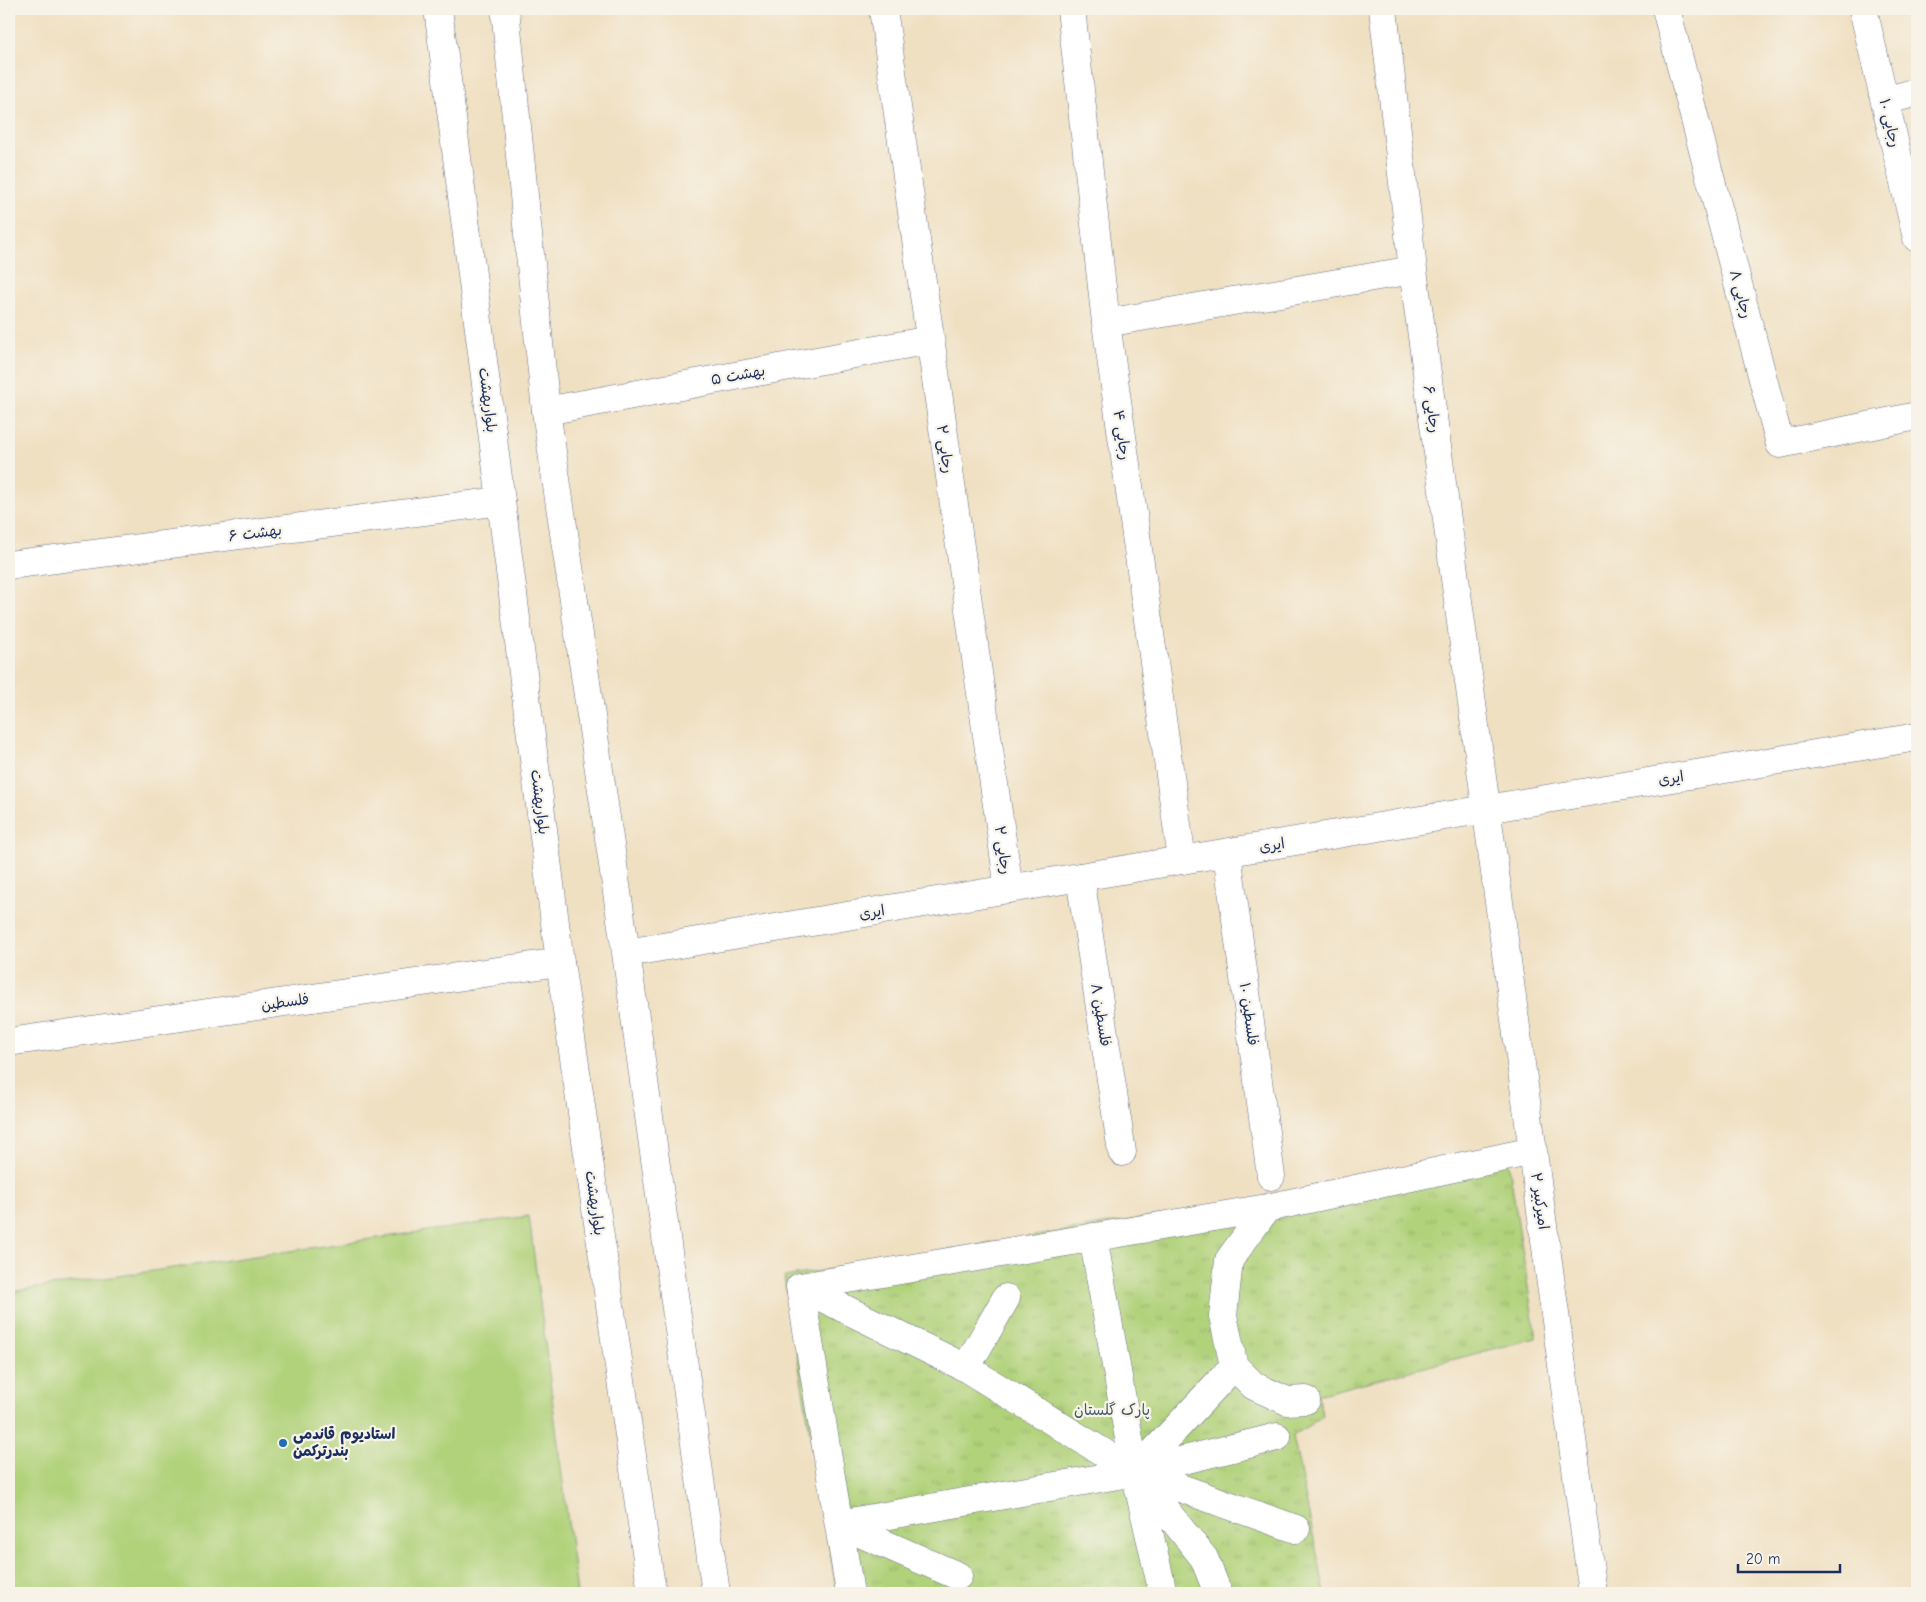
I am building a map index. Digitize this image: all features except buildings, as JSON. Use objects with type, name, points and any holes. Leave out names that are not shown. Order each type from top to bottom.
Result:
[{"type":"street","points":[[505,9],[546,411],[626,952],[716,1593]]},
{"type":"street","name":"رجایی ۲","points":[[883,9],[1009,889]]},
{"type":"street","name":"رجایی ۴","points":[[1071,9],[1106,323],[1182,860]]},
{"type":"street","name":"رجایی ۶","points":[[1383,9],[1413,270],[1486,809]]},
{"type":"street","name":"رجایی ۸","points":[[1666,9],[1780,444],[1917,416]]},
{"type":"street","name":"رجایی ۱۰","points":[[1863,9],[1917,238]]},
{"type":"street","name":"بلواربهشت","points":[[439,13],[560,962],[652,1593]]},
{"type":"street","points":[[1885,101],[1917,92]]},
{"type":"street","points":[[1106,323],[1413,270]]},
{"type":"street","name":"بهشت ۵","points":[[546,411],[930,340]]},
{"type":"street","name":"بهشت ۶","points":[[9,565],[501,501]]},
{"type":"street","name":"ایری","points":[[626,952],[1917,737]]},
{"type":"street","name":"امیرکبیر ۲","points":[[1486,809],[1593,1593]]},
{"type":"street","name":"فلسطین ۱۰","points":[[1227,853],[1271,1176]]},
{"type":"street","name":"فلسطین ۸","points":[[1080,877],[1122,1152]]},
{"type":"street","name":"فلسطین","points":[[9,1042],[560,962]]},
{"type":"street","points":[[800,1287],[1267,1208],[1533,1151]]},
{"type":"street","points":[[1267,1208],[1229,1260],[1223,1316],[1234,1366],[1254,1386],[1279,1398],[1287,1401],[1306,1400]]},
{"type":"street","points":[[1093,1238],[1135,1472],[1163,1593]]},
{"type":"street","points":[[800,1287],[966,1368],[1135,1472],[1296,1529]]},
{"type":"street","points":[[800,1287],[850,1593]]},
{"type":"street","points":[[966,1368],[1006,1298]]},
{"type":"street","points":[[1135,1472],[1234,1366]]},
{"type":"street","points":[[838,1524],[1135,1472],[1277,1438]]},
{"type":"street","points":[[1135,1472],[1204,1558],[1218,1593]]},
{"type":"street","points":[[838,1524],[958,1576]]},
{"type":"green space","name":"پارک گلستان","points":[[1508,1159],[1536,1338],[1317,1395],[1323,1416],[1293,1436],[1325,1593],[837,1593],[784,1277]]},
{"type":"green space","name":"استادیوم قاندمی بندرترکمن","points":[[529,1216],[577,1593],[9,1593],[9,1292]]},
{"type":"place","name":"استادیوم قاندمی بندرترکمن","points":[[283,1443]]}]
